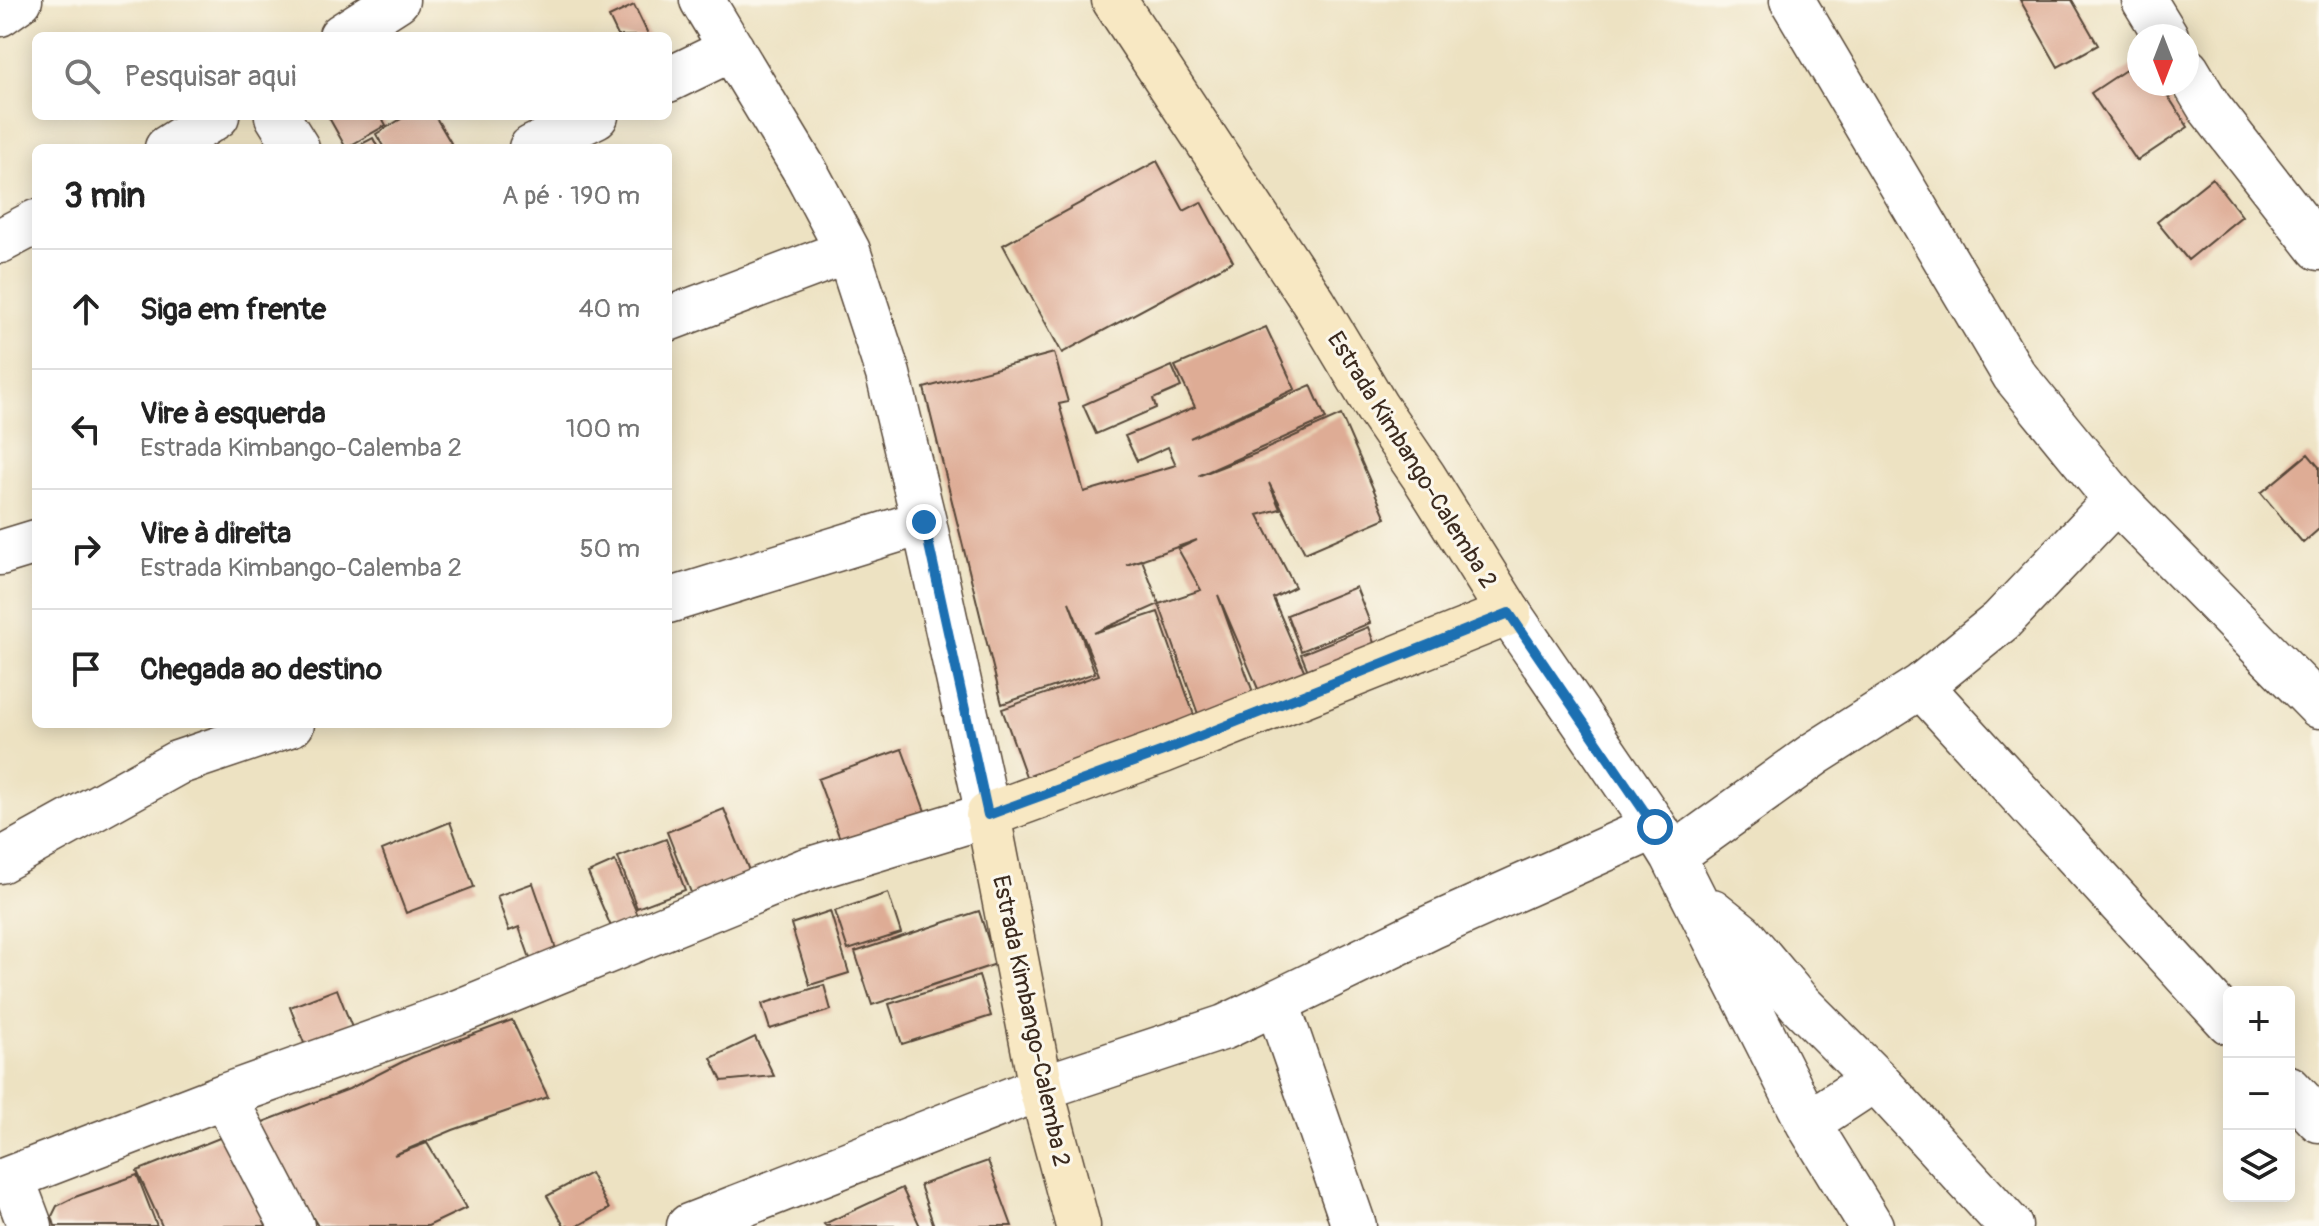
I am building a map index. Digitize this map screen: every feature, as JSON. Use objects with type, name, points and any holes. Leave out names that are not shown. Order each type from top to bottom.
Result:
[{"type":"main road","name":"Estrada Kimbango-Calemba 2","points":[[1078,1226],[1041,1088],[988,815],[1163,751],[1509,613],[1377,408],[1314,303],[1114,0]]},
{"type":"street","points":[[0,14],[20,0]]},
{"type":"street","points":[[347,32],[397,0]]},
{"type":"street","name":"Estrada Kimbango-Calemba 2","points":[[702,0],[807,174],[848,251],[888,374],[988,815]]},
{"type":"street","points":[[1792,0],[2014,375],[2116,500],[2319,706]]},
{"type":"street","points":[[2144,0],[2159,24]]},
{"type":"street","points":[[672,78],[732,49]]},
{"type":"street","points":[[2199,90],[2319,248]]},
{"type":"street","points":[[173,144],[211,120]]},
{"type":"street","points":[[280,120],[294,144]]},
{"type":"street","points":[[539,144],[588,120]]},
{"type":"street","points":[[0,241],[32,224]]},
{"type":"street","points":[[672,317],[848,251]]},
{"type":"street","points":[[689,1226],[1041,1088],[1225,1027],[1431,927],[1664,841],[1816,753],[1921,686],[2001,621],[2116,500]]},
{"type":"street","points":[[672,600],[924,522]]},
{"type":"street","points":[[0,553],[32,543]]},
{"type":"street","points":[[1509,613],[1664,841],[1808,1123],[1871,1226]]},
{"type":"street","points":[[1921,686],[2223,1015]]},
{"type":"street","points":[[0,861],[177,763],[280,728]]},
{"type":"street","points":[[30,1226],[6,1180],[224,1096],[453,1014],[804,871],[988,815]]},
{"type":"street","points":[[1694,897],[1742,935],[1800,1004],[1875,1079],[2010,1226]]},
{"type":"street","points":[[1277,1003],[1354,1226]]},
{"type":"street","points":[[1808,1123],[1875,1079]]},
{"type":"street","points":[[2295,1094],[2319,1120]]},
{"type":"street","points":[[224,1096],[292,1226]]},
{"type":"building","points":[[2020,0],[2072,0],[2098,45],[2058,67]]},
{"type":"building","points":[[634,5],[647,32],[616,32],[609,17]]},
{"type":"building","points":[[2127,69],[2127,96],[2168,96],[2188,127],[2137,161],[2091,93]]},
{"type":"building","points":[[330,120],[383,120],[386,125],[353,144],[344,144]]},
{"type":"building","points":[[399,120],[437,120],[451,143],[382,144],[376,134]]},
{"type":"building","points":[[373,138],[376,144],[362,144]]},
{"type":"building","points":[[1157,161],[1184,211],[1201,202],[1233,261],[1062,353],[1003,245]]},
{"type":"building","points":[[2212,178],[2242,216],[2188,260],[2157,222]]},
{"type":"building","points":[[1266,327],[1295,389],[1190,438],[1311,385],[1326,419],[1198,476],[1341,415],[1386,518],[1305,553],[1269,483],[1280,509],[1258,515],[1295,587],[1273,598],[1310,684],[1264,703],[1218,595],[1259,709],[1203,728],[1159,604],[1094,633],[1158,612],[1196,721],[1027,779],[1002,709],[1099,675],[1069,602],[1095,673],[1002,704],[924,388],[1054,353],[1068,402],[1059,404],[1084,492],[1176,465],[1168,447],[1137,461],[1125,436],[1195,407],[1175,366]],"holes":[[[1197,540],[1178,549],[1201,590],[1159,604],[1142,560],[1126,565]]]},
{"type":"building","points":[[1172,366],[1181,387],[1153,399],[1156,408],[1096,434],[1083,405]]},
{"type":"building","points":[[2308,454],[2319,467],[2319,529],[2303,543],[2261,493]]},
{"type":"building","points":[[1356,587],[1370,623],[1301,651],[1287,615]]},
{"type":"building","points":[[1368,627],[1379,656],[1313,683],[1301,654]]},
{"type":"building","points":[[902,749],[926,814],[842,844],[818,779]]},
{"type":"building","points":[[724,809],[750,873],[692,895],[667,832]]},
{"type":"building","points":[[450,822],[474,887],[406,913],[382,850]]},
{"type":"building","points":[[666,839],[685,890],[637,908],[618,857]]},
{"type":"building","points":[[615,861],[639,918],[612,929],[588,873]]},
{"type":"building","points":[[533,883],[558,955],[532,964],[519,927],[509,931],[497,896]]},
{"type":"building","points":[[888,893],[901,933],[848,950],[835,911]]},
{"type":"building","points":[[830,911],[849,973],[810,985],[791,924]]},
{"type":"building","points":[[979,911],[996,964],[872,1005],[855,952]]},
{"type":"building","points":[[979,976],[991,1016],[902,1044],[889,1004]]},
{"type":"building","points":[[824,985],[831,1010],[770,1029],[762,1004]]},
{"type":"building","points":[[337,989],[356,1038],[309,1056],[290,1007]]},
{"type":"building","points":[[512,1020],[548,1097],[453,1130],[394,1155],[427,1143],[466,1208],[428,1226],[318,1226],[255,1125],[349,1089],[412,1057]]},
{"type":"building","points":[[755,1037],[774,1076],[722,1081],[711,1058]]},
{"type":"building","points":[[227,1135],[282,1226],[162,1226],[137,1171]]},
{"type":"building","points":[[988,1161],[1012,1226],[934,1226],[920,1185]]},
{"type":"building","points":[[590,1173],[609,1209],[578,1226],[564,1226],[547,1196]]},
{"type":"building","points":[[137,1175],[157,1226],[55,1226],[52,1216],[57,1206]]},
{"type":"building","points":[[902,1188],[920,1226],[824,1224]]},
{"type":"route","points":[[924,522],[988,815],[1163,751],[1509,613],[1655,827]]}]
